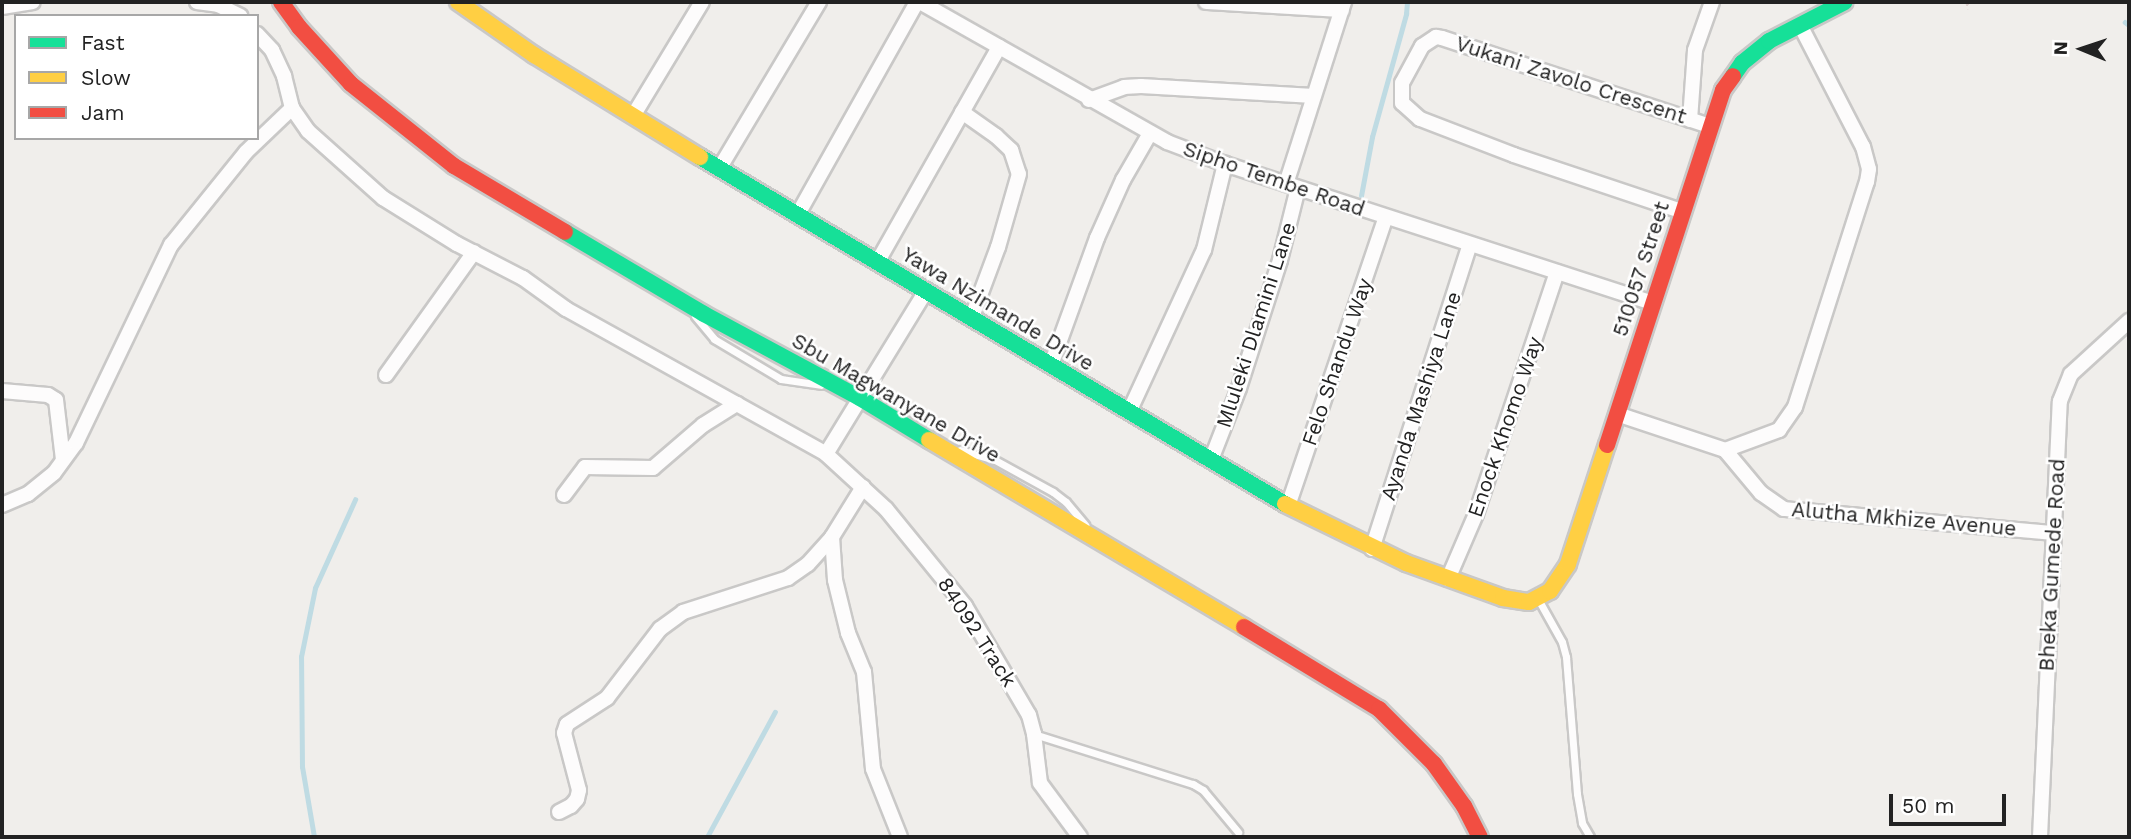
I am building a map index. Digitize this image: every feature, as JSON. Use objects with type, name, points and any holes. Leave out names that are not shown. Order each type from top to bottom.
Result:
[{"type":"street","points":[[2,7],[33,2]]},
{"type":"street","points":[[197,2],[239,11]]},
{"type":"street","name":"Sbu Magwanyane Drive","points":[[281,2],[299,27],[351,83],[454,166],[688,304],[860,398],[1098,542],[1349,688],[1379,709],[1434,764],[1464,806],[1480,837]]},
{"type":"street","name":"Yawa Nzimande Drive","points":[[458,2],[534,55],[719,169],[1289,506],[1372,549],[1448,579],[1517,601],[1538,599]]},
{"type":"street","points":[[633,116],[702,2]]},
{"type":"street","points":[[719,169],[819,2]]},
{"type":"street","points":[[798,214],[919,2]]},
{"type":"street","name":"Sipho Tembe Road","points":[[919,2],[1149,135],[1225,164],[1651,303]]},
{"type":"street","points":[[1206,2],[1343,6]]},
{"type":"street","points":[[1690,120],[1695,50],[1712,2]]},
{"type":"street","name":"510057 Street","points":[[1538,599],[1560,580],[1568,564],[1681,211],[1723,90],[1742,63],[1769,41],[1845,2]]},
{"type":"street","name":"Mluleki Dlamini Lane","points":[[1210,460],[1239,388],[1272,284],[1314,96],[1343,6]]},
{"type":"street","points":[[1617,414],[1725,450],[1779,430],[1796,407],[1869,169],[1863,147],[1800,25]]},
{"type":"street","points":[[259,36],[272,50],[280,67],[292,108],[259,140]]},
{"type":"street","name":"Vukani Zavolo Crescent","points":[[1681,211],[1514,155],[1420,119],[1402,103],[1400,95],[1405,75],[1422,46],[1436,37],[1709,126]]},
{"type":"street","points":[[878,261],[999,47]]},
{"type":"street","points":[[1089,100],[1124,87],[1141,86],[1314,96]]},
{"type":"street","name":"84092 Track","points":[[292,108],[308,131],[363,182],[421,222],[523,278],[566,309],[827,454],[863,487],[911,536],[965,606],[1020,698],[1034,734],[1040,783],[1080,837]]},
{"type":"street","points":[[962,112],[1011,150],[1019,174],[1002,236],[972,317]]},
{"type":"street","points":[[1051,365],[1097,238],[1123,180],[1149,135]]},
{"type":"street","points":[[2,505],[28,494],[54,473],[76,443],[171,245],[259,140]]},
{"type":"street","points":[[1129,412],[1204,250],[1225,164]]},
{"type":"street","name":"Felo Shandu Way","points":[[1289,506],[1386,217]]},
{"type":"street","name":"Ayanda Mashiya Lane","points":[[1372,549],[1470,244]]},
{"type":"street","points":[[386,375],[474,252]]},
{"type":"street","name":"Enock Khomo Way","points":[[1448,579],[1481,501],[1557,272]]},
{"type":"street","points":[[827,454],[926,291]]},
{"type":"street","name":"Bheka Gumede Road","points":[[2040,837],[2060,401],[2064,385],[2071,374],[2129,321]]},
{"type":"street","points":[[2,391],[48,395],[56,400],[63,460]]},
{"type":"street","points":[[564,495],[585,467],[653,468],[703,425],[737,404]]},
{"type":"street","name":"Alutha Mkhize Avenue","points":[[1725,450],[1760,493],[1784,509],[2053,533]]},
{"type":"street","points":[[559,812],[571,806],[577,799],[579,790],[564,733],[566,724],[607,698],[660,629],[683,612],[788,578],[808,564],[832,537],[863,487]]},
{"type":"street","points":[[832,537],[840,601],[848,634],[864,672],[873,769],[900,837]]},
{"type":"lane","points":[[1538,599],[1562,642],[1566,657],[1577,794],[1582,823],[1590,837]]},
{"type":"lane","points":[[1034,734],[1193,783],[1203,790],[1238,832]]},
{"type":"path","points":[[1966,2],[1969,9]]},
{"type":"waterway","points":[[1361,196],[1372,137],[1407,2]]},
{"type":"waterway","points":[[2125,22],[2129,25]]},
{"type":"waterway","points":[[314,837],[302,767],[301,657],[315,588],[355,500]]},
{"type":"waterway","points":[[707,837],[775,712]]},
{"type":"traffic: fast","points":[[1733,76],[1742,63],[1769,41],[1845,2]]},
{"type":"traffic: fast","points":[[700,157],[1285,504]]},
{"type":"traffic: fast","points":[[565,232],[704,314],[860,398],[929,440]]},
{"type":"traffic: slow","points":[[458,2],[534,55],[700,157]]},
{"type":"traffic: slow","points":[[929,440],[1244,627]]},
{"type":"traffic: slow","points":[[1285,504],[1406,563],[1503,598],[1529,602],[1550,591],[1568,564],[1607,445]]},
{"type":"traffic: jam","points":[[281,2],[299,27],[351,84],[454,166],[565,232]]},
{"type":"traffic: jam","points":[[1607,445],[1723,90],[1733,76]]},
{"type":"traffic: jam","points":[[1244,627],[1379,709],[1434,764],[1464,806],[1480,837]]}]
